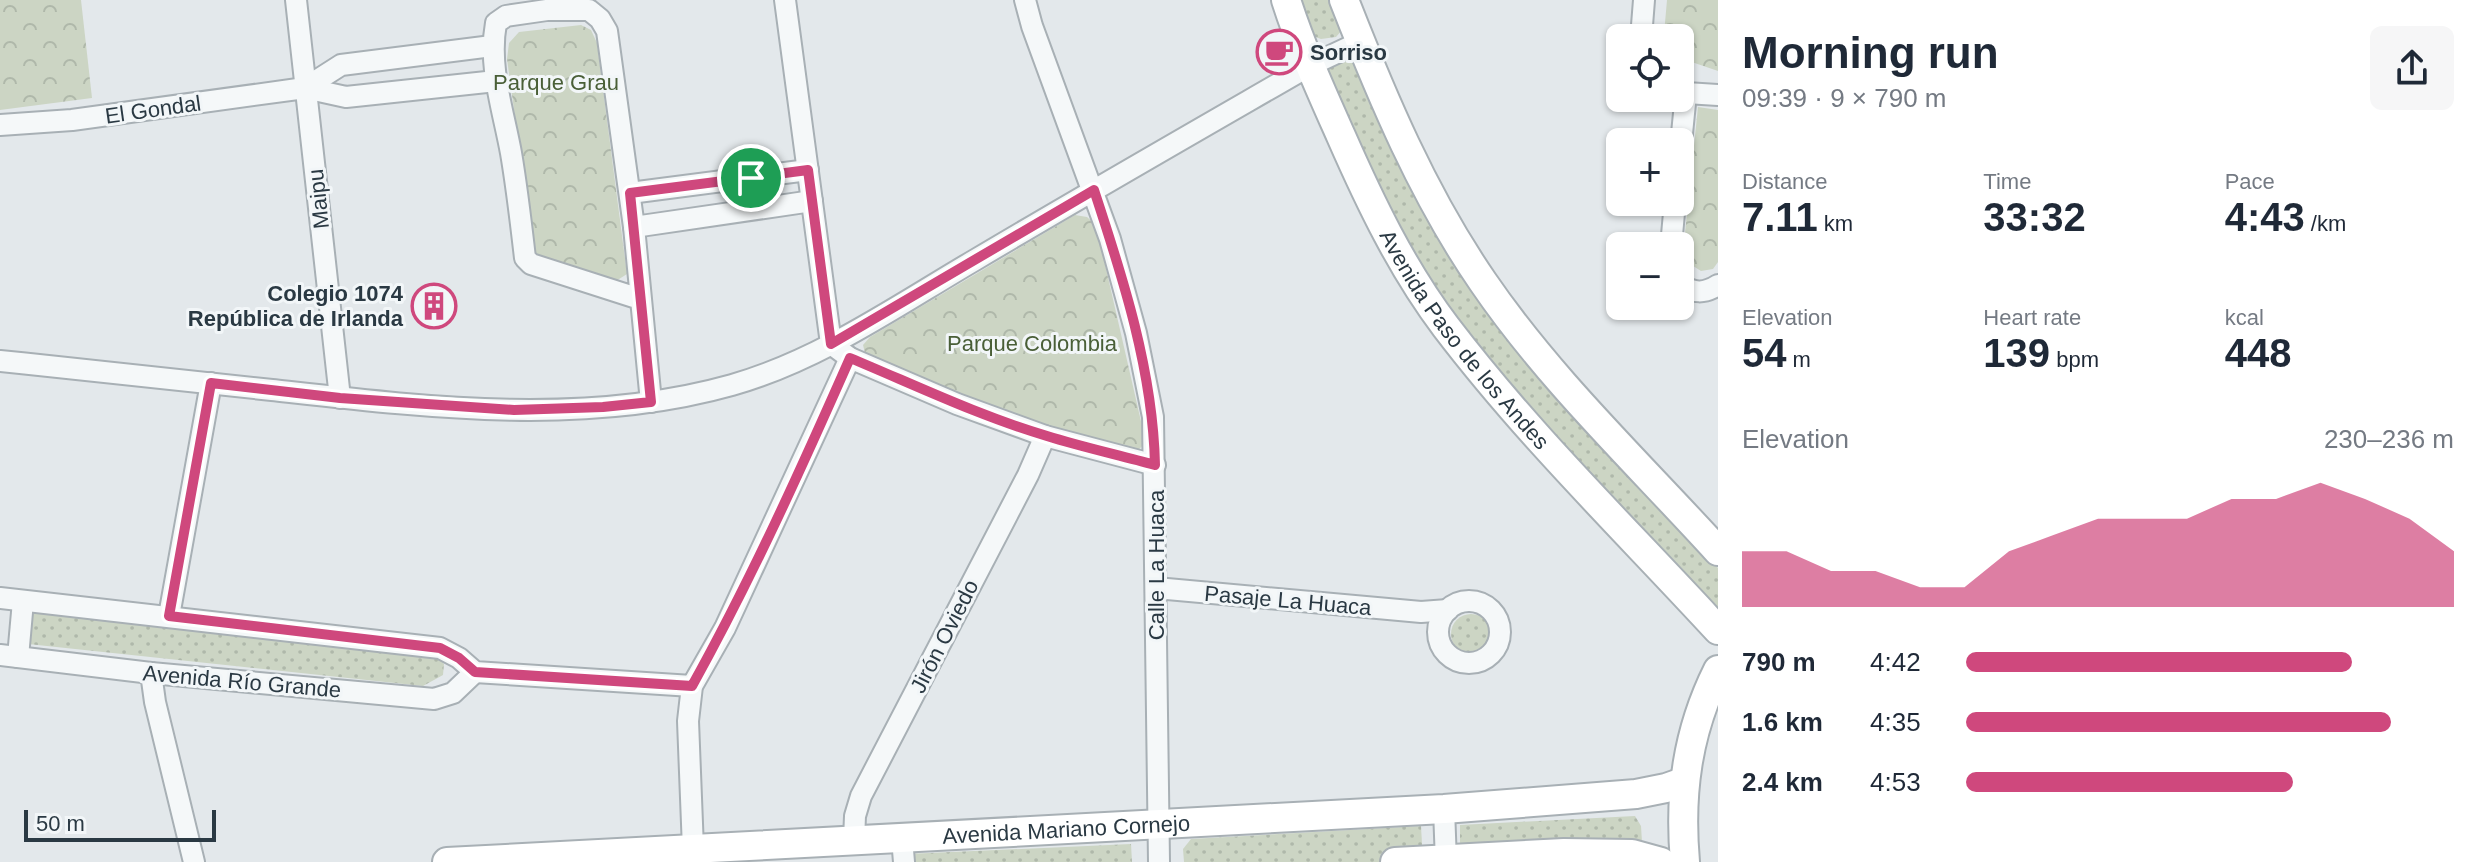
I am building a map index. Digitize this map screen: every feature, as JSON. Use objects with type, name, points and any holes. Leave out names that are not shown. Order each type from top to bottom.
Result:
[{"type":"main road","name":"Avenida Paso de los Andes","points":[[1286,0],[1309,66],[1355,168],[1393,243],[1444,325],[1551,453],[1718,630]]},
{"type":"main road","name":"Avenida Paso de los Andes","points":[[1344,0],[1385,104],[1458,244],[1485,285],[1575,397],[1718,551]]},
{"type":"main road","points":[[1685,862],[1683,782],[1692,737],[1718,670]]},
{"type":"main road","name":"Avenida Mariano Cornejo","points":[[447,862],[854,840],[903,850],[1158,824],[1444,809],[1636,794],[1683,782]]},
{"type":"main road","points":[[1395,862],[1564,853],[1632,854],[1661,862]]},
{"type":"street","name":"Maipu","points":[[296,0],[340,398]]},
{"type":"street","points":[[785,0],[831,344],[850,358],[957,404],[1045,436],[1155,465]]},
{"type":"street","name":"Calle La Huaca","points":[[1025,0],[1110,239],[1144,367],[1154,426],[1159,862]]},
{"type":"street","points":[[1642,24],[1644,0]]},
{"type":"street","points":[[640,299],[531,264],[525,258],[511,152],[492,46],[496,23],[506,16],[547,10],[589,10],[600,19],[607,31],[630,193],[651,402]]},
{"type":"street","points":[[0,361],[340,398],[514,410],[603,407],[693,395],[736,384],[831,344],[1309,66],[1360,42]]},
{"type":"street","name":"El Gondal","points":[[305,88],[341,65],[492,46]]},
{"type":"street","name":"El Gondal","points":[[0,125],[72,120],[305,88],[346,97],[496,81]]},
{"type":"street","points":[[1694,92],[1718,95]]},
{"type":"street","points":[[630,193],[808,170]]},
{"type":"street","points":[[634,227],[812,201]]},
{"type":"street","points":[[1694,292],[1710,290],[1718,285]]},
{"type":"street","points":[[693,849],[688,721],[692,686],[725,628],[850,358]]},
{"type":"street","points":[[169,616],[211,383]]},
{"type":"street","name":"Jirón Oviedo","points":[[854,840],[855,816],[861,796],[1028,475],[1045,436]]},
{"type":"street","name":"Pasaje La Huaca","points":[[1156,588],[1421,612],[1448,610]]},
{"type":"street","points":[[0,598],[440,648],[459,658],[475,672],[692,686]]},
{"type":"street","points":[[9,656],[23,601]]},
{"type":"street","points":[[1462,603],[1486,607],[1497,620],[1499,628],[1496,647],[1488,656],[1478,662],[1466,663],[1445,653],[1438,632],[1440,620],[1448,610],[1462,603]]},
{"type":"street","points":[[1421,612],[1438,632]]},
{"type":"street","name":"Avenida Río Grande","points":[[9,656],[151,673],[434,699],[453,693],[475,672]]},
{"type":"street","points":[[151,673],[155,702],[194,862]]},
{"type":"street","points":[[1444,809],[1446,861]]},
{"type":"green space","points":[[0,0],[81,0],[92,98],[0,110]]},
{"type":"green space","points":[[1296,0],[1333,0],[1343,29],[1336,37],[1321,39],[1310,35]]},
{"type":"green space","points":[[1667,0],[1718,0],[1718,71],[1694,63],[1694,24],[1665,24]]},
{"type":"green space","name":"Parque Grau","points":[[581,25],[591,30],[597,43],[627,274],[616,281],[546,262],[534,254],[507,59],[509,43],[519,32]]},
{"type":"green space","points":[[1347,60],[1358,66],[1587,427],[1718,568],[1718,606],[1714,606],[1504,384],[1422,272],[1325,78],[1329,69]]},
{"type":"green space","points":[[1698,107],[1718,110],[1718,262],[1713,269],[1701,271],[1694,267],[1694,232],[1685,232],[1687,216],[1694,216],[1694,146]]},
{"type":"green space","name":"Parque Colombia","points":[[1075,215],[1087,217],[1096,225],[1146,443],[1132,455],[1066,442],[868,365],[863,345],[870,337]]},
{"type":"green space","points":[[32,610],[438,657],[444,664],[443,675],[423,686],[28,644]]},
{"type":"green space","points":[[1471,614],[1485,620],[1491,634],[1485,648],[1471,654],[1457,648],[1451,634],[1457,620]]},
{"type":"green space","points":[[1635,816],[1641,826],[1642,842],[1460,862],[1460,825]]},
{"type":"green space","points":[[1421,826],[1423,862],[1184,862],[1183,849],[1191,839]]},
{"type":"green space","points":[[1131,844],[1132,862],[908,862],[907,854]]},
{"type":"place","name":"Sorriso","points":[[1279,52]]},
{"type":"place","name":"Colegio 1074 República de Irlanda","points":[[434,306]]},
{"type":"route","points":[[808,170],[831,344],[1094,190],[1144,367],[1154,426],[1155,465],[1045,436],[957,404],[850,358],[725,628],[692,686],[475,672],[459,658],[440,648],[169,616],[211,383],[460,408],[514,410],[651,402],[630,193],[751,178],[808,170]]}]
